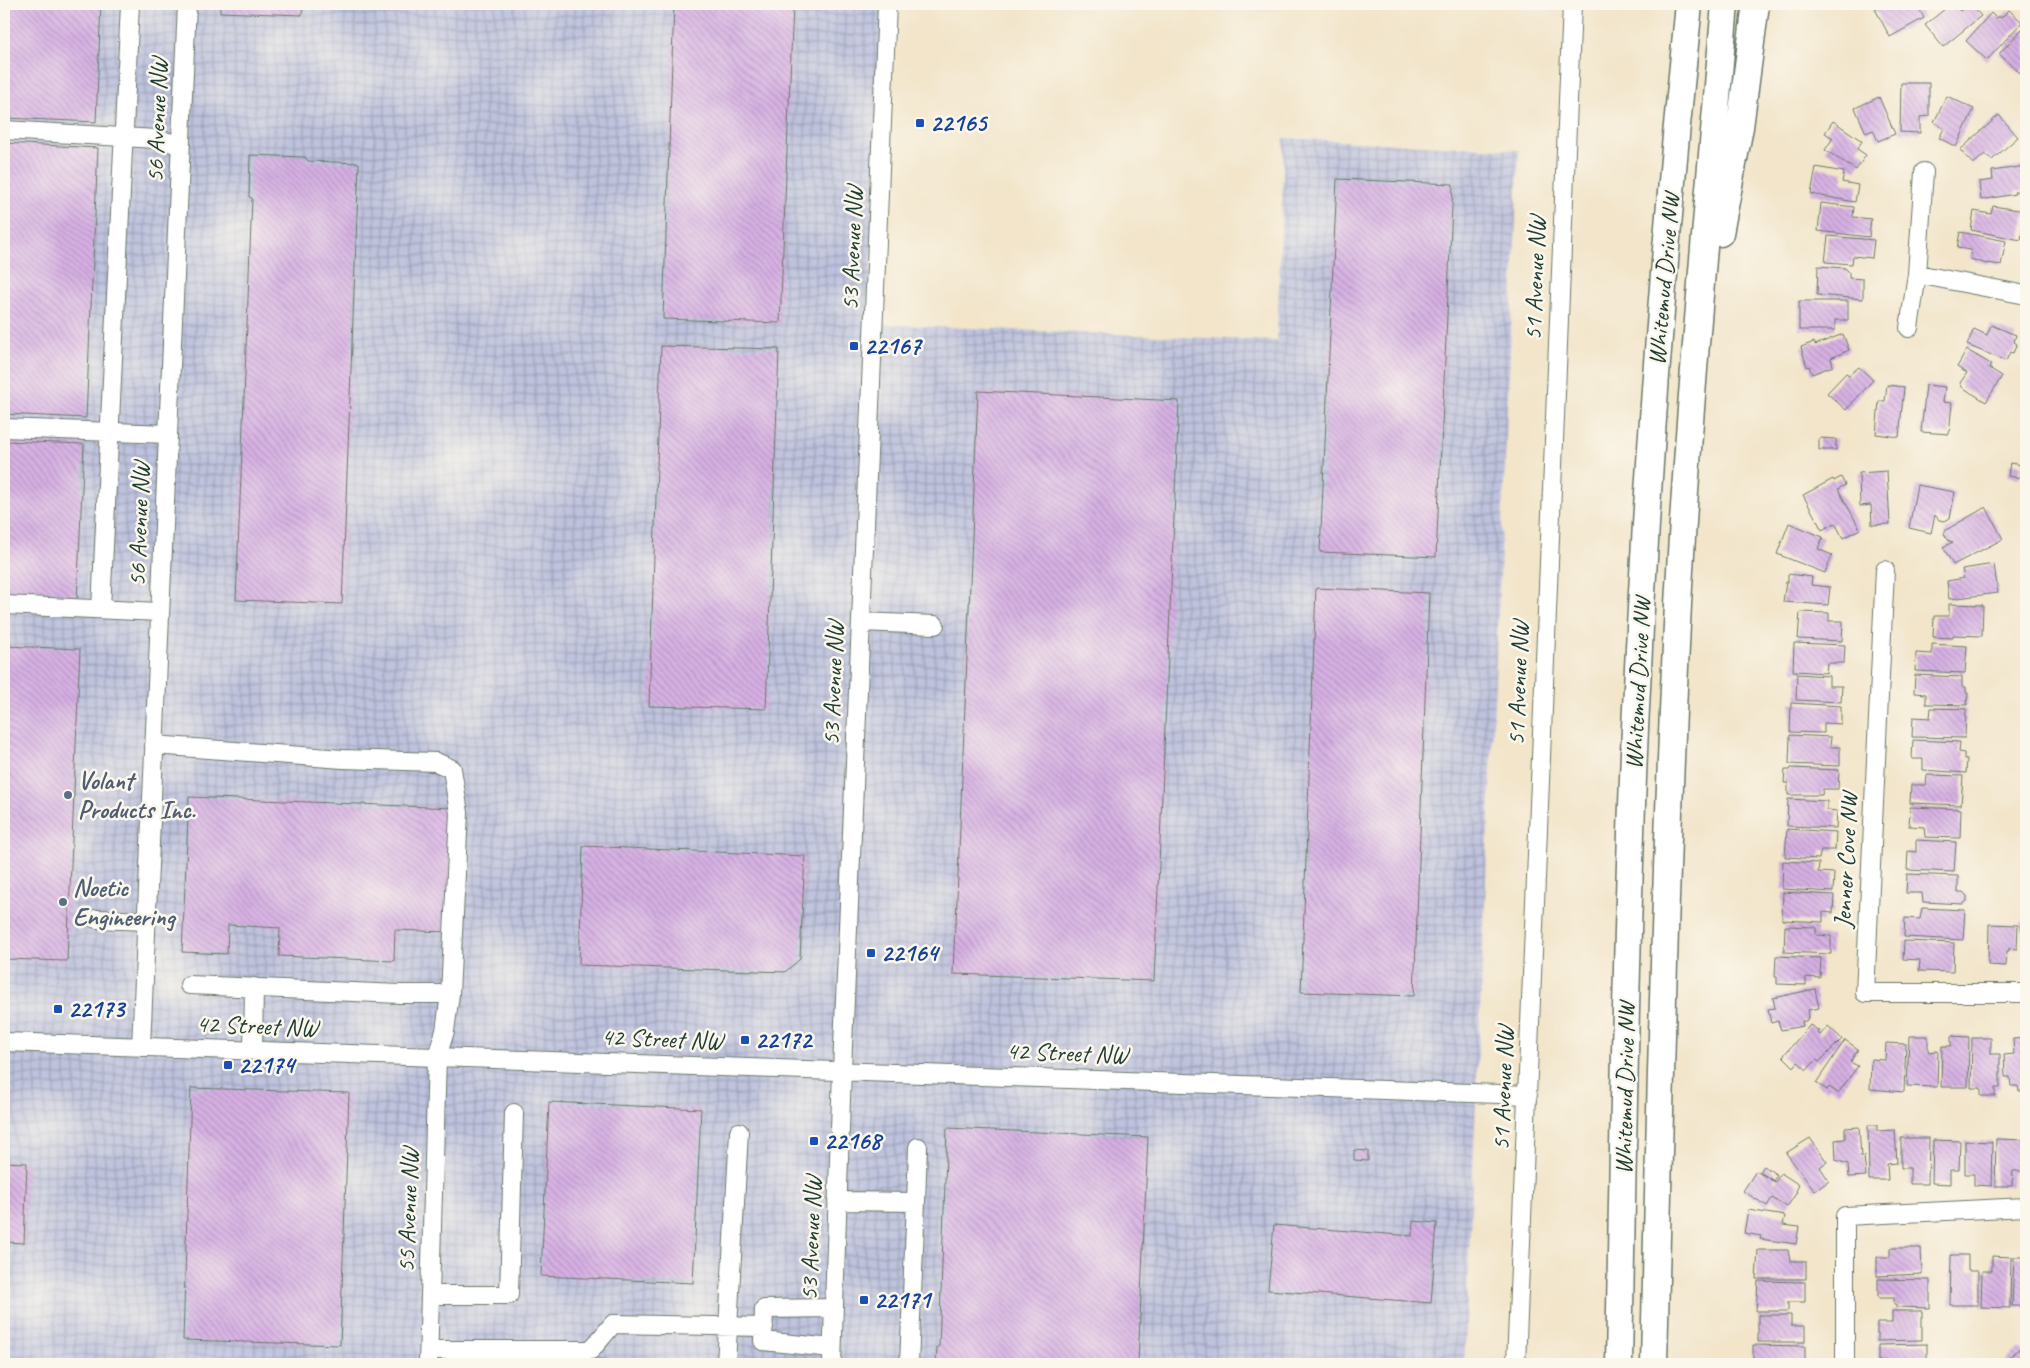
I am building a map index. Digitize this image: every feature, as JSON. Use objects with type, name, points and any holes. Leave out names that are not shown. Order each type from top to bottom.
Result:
[{"type":"highway","points":[[1670,4],[1680,85]]},
{"type":"highway","name":"Whitemud Drive NW","points":[[1618,1364],[1628,918],[1635,728],[1655,384],[1680,85],[1689,4]]},
{"type":"highway","name":"Whitemud Drive NW","points":[[1654,1364],[1664,925],[1671,761],[1692,389],[1725,4]]},
{"type":"highway","points":[[1692,389],[1740,127],[1756,4]]},
{"type":"street","points":[[101,609],[130,4]]},
{"type":"street","name":"56 Avenue NW","points":[[141,1047],[187,4]]},
{"type":"street","name":"53 Avenue NW","points":[[832,1356],[842,1070],[887,4]]},
{"type":"street","name":"51 Avenue NW","points":[[1516,1364],[1547,572],[1572,4]]},
{"type":"street","points":[[4,130],[156,139],[181,145]]},
{"type":"street","points":[[1909,328],[1917,274],[1924,172]]},
{"type":"street","points":[[1917,274],[2026,295]]},
{"type":"street","points":[[4,428],[168,434]]},
{"type":"street","name":"Jenner Cove NW","points":[[1885,570],[1865,993],[2026,993]]},
{"type":"street","points":[[4,605],[160,612]]},
{"type":"street","points":[[861,622],[935,625]]},
{"type":"street","name":"55 Avenue NW","points":[[154,745],[343,759],[436,762],[452,770],[459,813],[450,994],[445,1031],[437,1057],[428,1357]]},
{"type":"street","points":[[96,919],[147,921]]},
{"type":"street","points":[[189,985],[400,994],[450,994]]},
{"type":"street","points":[[253,1051],[254,987]]},
{"type":"street","name":"42 Street NW","points":[[4,1042],[1528,1095]]},
{"type":"street","points":[[430,1295],[509,1295],[514,1113]]},
{"type":"street","points":[[726,1364],[739,1132]]},
{"type":"street","points":[[909,1364],[918,1147]]},
{"type":"street","points":[[837,1201],[916,1202]]},
{"type":"street","points":[[1845,1364],[1845,1216],[2026,1207]]},
{"type":"street","points":[[832,1356],[763,1341],[764,1309],[834,1308]]},
{"type":"street","points":[[428,1357],[495,1357],[591,1350],[613,1324],[764,1327]]},
{"type":"shaded area","points":[[4,4],[883,4],[868,324],[1277,341],[1284,138],[1519,150],[1464,1364],[4,1364]]},
{"type":"building","points":[[4,4],[101,4],[96,122],[4,118]]},
{"type":"building","points":[[220,4],[303,4],[302,15],[220,12]]},
{"type":"building","points":[[674,4],[793,4],[780,323],[663,319]]},
{"type":"building","points":[[1884,4],[1921,4],[1918,6],[1924,18],[1890,37],[1875,9]]},
{"type":"building","points":[[1951,4],[1954,4],[1960,11],[1968,4],[1971,4],[1981,16],[1943,47],[1925,25]]},
{"type":"building","points":[[2009,10],[2022,22],[1987,60],[1966,41],[1991,13],[1996,18],[1998,16],[2001,18]]},
{"type":"building","points":[[2022,29],[2026,32],[2026,66],[2020,73],[1999,54]]},
{"type":"building","points":[[1901,83],[1929,83],[1929,116],[1920,117],[1920,133],[1900,132]]},
{"type":"building","points":[[1947,96],[1974,109],[1956,147],[1939,138],[1944,129],[1934,122]]},
{"type":"building","points":[[1879,97],[1895,134],[1878,141],[1873,130],[1866,133],[1855,108]]},
{"type":"building","points":[[1999,115],[2018,137],[1992,160],[1985,154],[1973,164],[1960,150]]},
{"type":"building","points":[[1833,121],[1862,141],[1857,149],[1866,155],[1856,170],[1825,150],[1833,138],[1825,133]]},
{"type":"building","points":[[4,143],[98,148],[86,418],[4,414]]},
{"type":"building","points":[[250,155],[305,157],[308,161],[359,163],[342,604],[236,600],[252,198],[249,197]]},
{"type":"building","points":[[2026,166],[2026,190],[2014,192],[2015,194],[1981,200],[1979,182],[1993,180],[1992,171]]},
{"type":"building","points":[[1816,167],[1844,172],[1842,182],[1858,185],[1855,202],[1811,194]]},
{"type":"building","points":[[1337,179],[1453,184],[1436,557],[1320,552]]},
{"type":"building","points":[[1821,203],[1854,207],[1853,217],[1871,219],[1869,237],[1818,231]]},
{"type":"building","points":[[1993,206],[2025,211],[2021,240],[1971,230],[1974,211],[1991,214]]},
{"type":"building","points":[[1960,232],[2006,241],[2001,265],[1987,264],[1970,259],[1971,250],[1957,248]]},
{"type":"building","points":[[1828,236],[1874,240],[1872,258],[1853,256],[1852,264],[1825,262]]},
{"type":"building","points":[[1818,266],[1845,268],[1849,272],[1849,278],[1863,279],[1863,299],[1817,295]]},
{"type":"building","points":[[1799,301],[1848,301],[1848,320],[1835,320],[1835,330],[1799,330]]},
{"type":"building","points":[[1991,325],[2016,335],[2014,342],[2017,344],[2013,353],[2010,352],[2006,361],[1967,345],[1974,329],[1987,335]]},
{"type":"building","points":[[1843,334],[1849,350],[1831,358],[1833,366],[1812,374],[1809,366],[1807,367],[1801,347],[1814,342],[1815,345]]},
{"type":"building","points":[[661,346],[779,349],[766,709],[649,706]]},
{"type":"building","points":[[1967,350],[1991,364],[1989,368],[2002,376],[1986,402],[1962,387],[1960,383],[1967,373],[1957,367]]},
{"type":"building","points":[[1859,367],[1873,380],[1846,410],[1827,393],[1846,373],[1849,375]]},
{"type":"building","points":[[1887,385],[1904,387],[1899,437],[1876,434],[1879,401],[1885,401]]},
{"type":"building","points":[[1926,385],[1945,387],[1943,402],[1952,403],[1949,434],[1921,432]]},
{"type":"building","points":[[978,391],[1179,401],[1154,981],[953,974]]},
{"type":"building","points":[[1819,438],[1836,439],[1836,450],[1819,450]]},
{"type":"building","points":[[4,441],[84,444],[77,602],[4,599]]},
{"type":"building","points":[[2010,463],[2021,465],[2019,478],[2008,476]]},
{"type":"building","points":[[1887,471],[1890,524],[1872,525],[1871,505],[1860,506],[1859,473]]},
{"type":"building","points":[[1841,477],[1845,485],[1838,489],[1860,529],[1843,538],[1835,523],[1822,530],[1803,495],[1833,479],[1834,481]]},
{"type":"building","points":[[1917,485],[1955,492],[1950,518],[1945,521],[1939,520],[1935,515],[1931,533],[1909,528]]},
{"type":"building","points":[[1986,507],[2003,539],[1953,565],[1943,547],[1953,542],[1949,541],[1944,534],[1946,530]]},
{"type":"building","points":[[1789,523],[1823,537],[1818,549],[1832,555],[1825,573],[1777,554]]},
{"type":"building","points":[[1994,564],[1998,593],[1949,599],[1947,581],[1964,578],[1962,569]]},
{"type":"building","points":[[1788,574],[1812,577],[1811,585],[1830,587],[1828,605],[1783,602]]},
{"type":"building","points":[[1316,588],[1429,593],[1414,996],[1301,992]]},
{"type":"building","points":[[1949,604],[1983,605],[1982,636],[1953,635],[1953,638],[1933,637],[1934,616],[1949,616]]},
{"type":"building","points":[[1800,612],[1829,613],[1829,621],[1843,621],[1842,641],[1798,639]]},
{"type":"building","points":[[1794,643],[1845,645],[1844,663],[1827,663],[1826,673],[1793,671]]},
{"type":"building","points":[[1932,644],[1967,646],[1965,673],[1915,671],[1916,653],[1932,654]]},
{"type":"building","points":[[4,646],[80,649],[67,961],[4,959]]},
{"type":"building","points":[[1797,674],[1829,676],[1829,686],[1842,686],[1841,702],[1796,700]]},
{"type":"building","points":[[1915,675],[1962,677],[1962,687],[1966,687],[1966,693],[1968,693],[1967,705],[1926,704],[1926,694],[1914,693]]},
{"type":"building","points":[[1791,703],[1841,706],[1841,724],[1824,723],[1824,733],[1790,732]]},
{"type":"building","points":[[1931,708],[1966,709],[1965,738],[1912,737],[1913,717],[1930,718]]},
{"type":"building","points":[[1790,735],[1831,737],[1830,747],[1840,747],[1840,766],[1789,764]]},
{"type":"building","points":[[1913,740],[1960,742],[1959,752],[1964,753],[1964,759],[1967,759],[1966,773],[1923,770],[1923,759],[1912,759]]},
{"type":"building","points":[[1791,768],[1839,770],[1838,789],[1823,789],[1822,795],[1788,795],[1788,783],[1784,783],[1785,770],[1790,770]]},
{"type":"building","points":[[1927,775],[1963,776],[1961,805],[1910,803],[1911,785],[1926,785]]},
{"type":"building","points":[[189,797],[453,808],[448,932],[395,930],[394,961],[279,956],[280,928],[228,925],[227,954],[182,952]]},
{"type":"building","points":[[1788,799],[1827,801],[1827,810],[1837,811],[1836,828],[1787,826]]},
{"type":"building","points":[[1910,807],[1961,809],[1960,838],[1925,837],[1924,827],[1909,826]]},
{"type":"building","points":[[1787,829],[1836,832],[1835,850],[1821,850],[1819,859],[1785,857]]},
{"type":"building","points":[[1916,840],[1956,842],[1954,872],[1907,870],[1908,851],[1916,852]]},
{"type":"building","points":[[583,846],[805,856],[800,959],[785,972],[579,965]]},
{"type":"building","points":[[1783,861],[1819,863],[1818,872],[1834,873],[1833,892],[1782,889]]},
{"type":"building","points":[[1907,874],[1958,876],[1958,892],[1963,892],[1967,896],[1967,901],[1963,904],[1923,902],[1922,893],[1906,893]]},
{"type":"building","points":[[1783,892],[1834,895],[1833,913],[1823,912],[1823,922],[1782,920]]},
{"type":"building","points":[[1922,908],[1965,910],[1963,940],[1904,937],[1905,918],[1920,919]]},
{"type":"building","points":[[2026,921],[2026,949],[2025,950],[2021,922]]},
{"type":"building","points":[[1989,924],[2018,925],[2017,949],[2009,948],[2009,951],[2007,951],[2006,966],[1988,965]]},
{"type":"building","points":[[1785,926],[1816,927],[1816,935],[1831,936],[1831,954],[1784,952]]},
{"type":"building","points":[[1904,941],[1954,943],[1953,972],[1919,971],[1920,960],[1903,959]]},
{"type":"building","points":[[1776,956],[1821,958],[1820,978],[1806,977],[1806,985],[1777,984],[1777,977],[1775,977]]},
{"type":"building","points":[[1815,989],[1819,1008],[1808,1010],[1809,1016],[1806,1021],[1802,1021],[1803,1026],[1781,1030],[1778,1021],[1771,1023],[1768,1009],[1775,1008],[1773,998]]},
{"type":"building","points":[[1810,1025],[1819,1031],[1817,1032],[1820,1035],[1828,1026],[1842,1039],[1819,1062],[1816,1060],[1807,1070],[1798,1062],[1794,1067],[1783,1056]]},
{"type":"building","points":[[1909,1036],[1928,1036],[1929,1052],[1938,1051],[1937,1087],[1907,1086]]},
{"type":"building","points":[[1951,1036],[1969,1037],[1968,1087],[1941,1087],[1942,1046],[1951,1046]]},
{"type":"building","points":[[1972,1038],[1991,1038],[1991,1054],[2000,1054],[2000,1088],[1995,1088],[1995,1096],[1981,1096],[1981,1088],[1971,1088]]},
{"type":"building","points":[[2026,1038],[2026,1091],[2019,1091],[2018,1086],[2011,1086],[2010,1077],[2005,1077],[2004,1055],[2014,1054],[2013,1039]]},
{"type":"building","points":[[1845,1040],[1858,1049],[1850,1062],[1858,1066],[1838,1093],[1829,1087],[1827,1090],[1816,1083]]},
{"type":"building","points":[[1886,1043],[1906,1044],[1904,1092],[1870,1089],[1871,1059],[1885,1060]]},
{"type":"building","points":[[191,1088],[349,1093],[340,1345],[183,1340]]},
{"type":"building","points":[[549,1102],[701,1109],[693,1283],[541,1276]]},
{"type":"building","points":[[1868,1125],[1877,1125],[1877,1131],[1895,1130],[1897,1163],[1887,1164],[1888,1180],[1869,1180]]},
{"type":"building","points":[[1859,1127],[1861,1157],[1864,1156],[1866,1176],[1849,1177],[1848,1164],[1836,1160],[1835,1140],[1845,1139],[1845,1128]]},
{"type":"building","points":[[947,1128],[1148,1137],[1138,1364],[936,1364],[937,1347],[939,1347]]},
{"type":"building","points":[[1810,1138],[1827,1162],[1820,1167],[1829,1181],[1815,1191],[1786,1153]]},
{"type":"building","points":[[1901,1138],[1929,1138],[1928,1184],[1910,1184],[1910,1168],[1901,1168]]},
{"type":"building","points":[[1996,1139],[2024,1140],[2023,1171],[2013,1171],[2012,1186],[1995,1186]]},
{"type":"building","points":[[1933,1140],[1960,1141],[1959,1170],[1950,1170],[1950,1184],[1932,1183]]},
{"type":"building","points":[[1965,1141],[1992,1142],[1991,1186],[1974,1185],[1974,1174],[1965,1174]]},
{"type":"building","points":[[1354,1150],[1368,1151],[1368,1161],[1354,1160]]},
{"type":"building","points":[[4,1162],[27,1163],[24,1243],[4,1242]]},
{"type":"building","points":[[1764,1166],[1777,1175],[1773,1181],[1760,1172]]},
{"type":"building","points":[[1756,1171],[1775,1182],[1781,1173],[1799,1185],[1797,1192],[1787,1207],[1772,1198],[1767,1206],[1743,1191]]},
{"type":"building","points":[[1748,1210],[1785,1216],[1783,1225],[1799,1227],[1796,1244],[1760,1239],[1761,1236],[1744,1233]]},
{"type":"building","points":[[1413,1221],[1437,1223],[1431,1303],[1268,1290],[1274,1225],[1412,1236]]},
{"type":"building","points":[[1890,1248],[1921,1248],[1922,1274],[1877,1276],[1877,1257],[1890,1257]]},
{"type":"building","points":[[1758,1250],[1788,1250],[1790,1261],[1806,1261],[1806,1279],[1756,1279]]},
{"type":"building","points":[[1951,1255],[1968,1255],[1968,1271],[1978,1271],[1978,1305],[1950,1305]]},
{"type":"building","points":[[1992,1256],[2011,1257],[2010,1308],[1981,1307],[1982,1271],[1992,1271]]},
{"type":"building","points":[[2014,1257],[2026,1257],[2026,1306],[2012,1306]]},
{"type":"building","points":[[1878,1279],[1930,1280],[1930,1308],[1896,1307],[1894,1298],[1878,1298]]},
{"type":"building","points":[[1758,1281],[1805,1282],[1805,1302],[1788,1302],[1788,1311],[1756,1311]]},
{"type":"building","points":[[1892,1311],[1922,1311],[1922,1340],[1877,1341],[1877,1323],[1892,1323]]},
{"type":"building","points":[[1758,1315],[1791,1315],[1791,1326],[1805,1326],[1805,1342],[1758,1342]]},
{"type":"building","points":[[1927,1344],[1927,1364],[1894,1364],[1894,1361],[1878,1361],[1878,1345]]},
{"type":"building","points":[[1753,1345],[1805,1346],[1805,1364],[1753,1364]]},
{"type":"building","points":[[2021,1348],[2026,1354],[2026,1364],[2000,1364]]},
{"type":"building","points":[[542,1358],[677,1363],[677,1364],[541,1364]]},
{"type":"place","name":"22165","points":[[920,123]]},
{"type":"place","name":"22167","points":[[854,346]]},
{"type":"place","name":"Volant Products Inc.","points":[[68,795]]},
{"type":"place","name":"Noetic Engineering","points":[[63,902]]},
{"type":"place","name":"22164","points":[[871,953]]},
{"type":"place","name":"22173","points":[[58,1009]]},
{"type":"place","name":"22172","points":[[745,1040]]},
{"type":"place","name":"22174","points":[[228,1065]]},
{"type":"place","name":"22168","points":[[814,1141]]},
{"type":"place","name":"22171","points":[[864,1300]]}]
